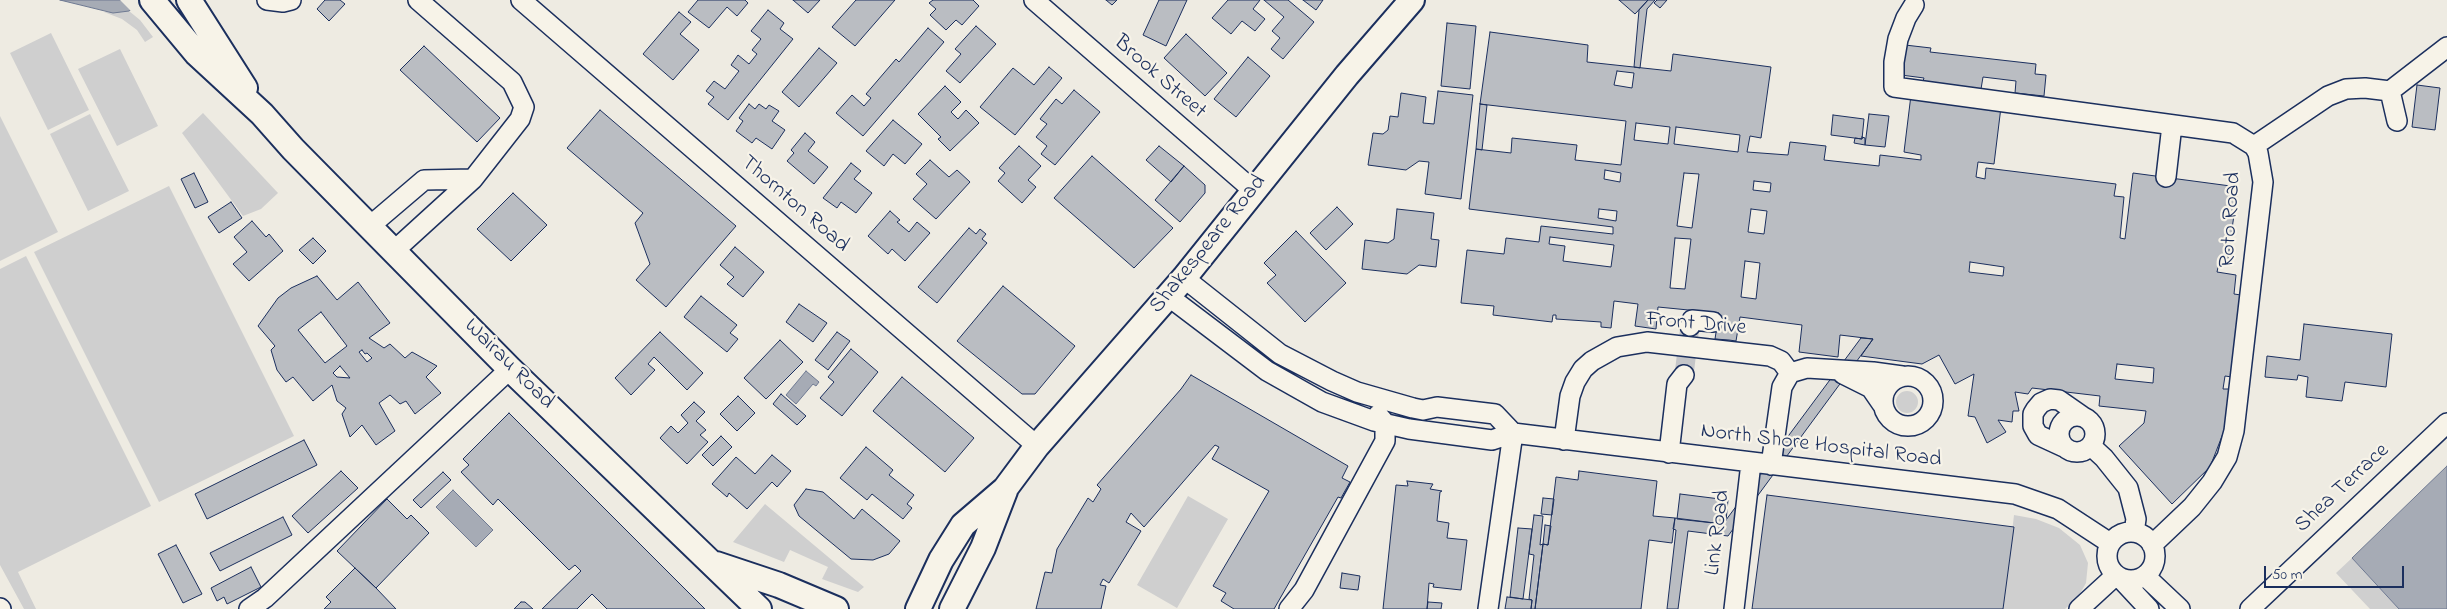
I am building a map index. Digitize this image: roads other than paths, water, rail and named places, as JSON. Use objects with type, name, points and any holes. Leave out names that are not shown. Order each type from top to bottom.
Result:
[{"type":"main road","name":"Wairau Road","points":[[189,0],[262,114]]},
{"type":"main road","name":"Shakespeare Road","points":[[918,609],[941,560],[962,525],[1005,489],[1037,446],[1184,278],[1347,75],[1412,0]]},
{"type":"main road","name":"Wairau Road","points":[[155,2],[196,54],[262,114],[293,149],[395,250],[510,369],[759,609]]},
{"type":"main road","name":"Shakespeare Road","points":[[952,609],[983,548],[1005,489]]},
{"type":"main road","points":[[970,609],[983,548]]},
{"type":"main road","points":[[710,562],[779,584],[836,609]]},
{"type":"street","points":[[267,0],[284,2],[291,0]]},
{"type":"street","points":[[395,250],[473,179],[520,119],[524,108],[512,82],[418,0]]},
{"type":"street","name":"Thornton Road","points":[[520,0],[1037,446]]},
{"type":"street","name":"Brook Street","points":[[1034,0],[1254,191]]},
{"type":"street","name":"Roto Road","points":[[1914,5],[1906,18],[1898,39],[1894,62],[1894,87],[2233,134],[2254,146],[2258,153],[2263,182],[2234,431],[2227,457],[2212,482],[2192,507],[2152,545]]},
{"type":"street","points":[[2254,146],[2328,96],[2346,89],[2365,88],[2390,91],[2447,46]]},
{"type":"street","points":[[2390,91],[2397,121]]},
{"type":"street","points":[[2166,178],[2172,125]]},
{"type":"street","points":[[370,226],[424,180],[473,179]]},
{"type":"street","points":[[1184,278],[1280,354],[1311,371],[1357,392],[1423,410],[1437,407],[1495,414],[1514,433],[1488,609]]},
{"type":"street","name":"North Shore Hospital Road","points":[[1168,296],[1265,370],[1336,408],[1385,428],[1492,440],[1514,433],[2015,494],[2058,509],[2110,543]]},
{"type":"street","points":[[1690,326],[1692,320],[1713,322]]},
{"type":"street","name":"Front Drive","points":[[1564,440],[1570,396],[1575,382],[1583,369],[1592,360],[1617,347],[1654,342],[1770,356],[1781,361],[1790,373]]},
{"type":"street","points":[[1771,465],[1782,387],[1790,373],[1806,368],[1832,370],[1902,376],[1916,377],[1928,385],[1933,400],[1929,415],[1917,425],[1902,426],[1889,418],[1877,395],[1863,383],[1832,370]]},
{"type":"street","points":[[249,609],[265,598],[510,369]]},
{"type":"street","points":[[1669,453],[1677,384],[1684,375]]},
{"type":"street","points":[[1882,404],[1885,390],[1895,379],[1902,376]]},
{"type":"street","points":[[1289,609],[1304,590],[1347,500],[1385,441],[1385,428],[1357,392]]},
{"type":"street","points":[[2050,399],[2059,400],[2082,416],[2088,418],[2095,428],[2096,435],[2091,446],[2081,452],[2074,452],[2038,435],[2033,426],[2033,414],[2036,409],[2041,403],[2050,399]]},
{"type":"street","points":[[2064,447],[2059,436],[2061,424],[2070,416],[2082,416]]},
{"type":"street","name":"Shea Terrace","points":[[2250,609],[2447,423]]},
{"type":"street","points":[[2091,446],[2104,458],[2128,488],[2136,519],[2134,532]]},
{"type":"street","name":"Link Road","points":[[1734,609],[1751,463]]},
{"type":"street","points":[[2079,609],[2130,578],[2152,569],[2155,561],[2152,545],[2141,534],[2134,532],[2119,535],[2110,543],[2106,553],[2106,561],[2130,578],[2180,609]]},
{"type":"street","points":[[2130,578],[2149,609]]},
{"type":"street","points":[[2130,578],[2165,609]]},
{"type":"tunnel","points":[[1684,375],[1690,326]]}]
